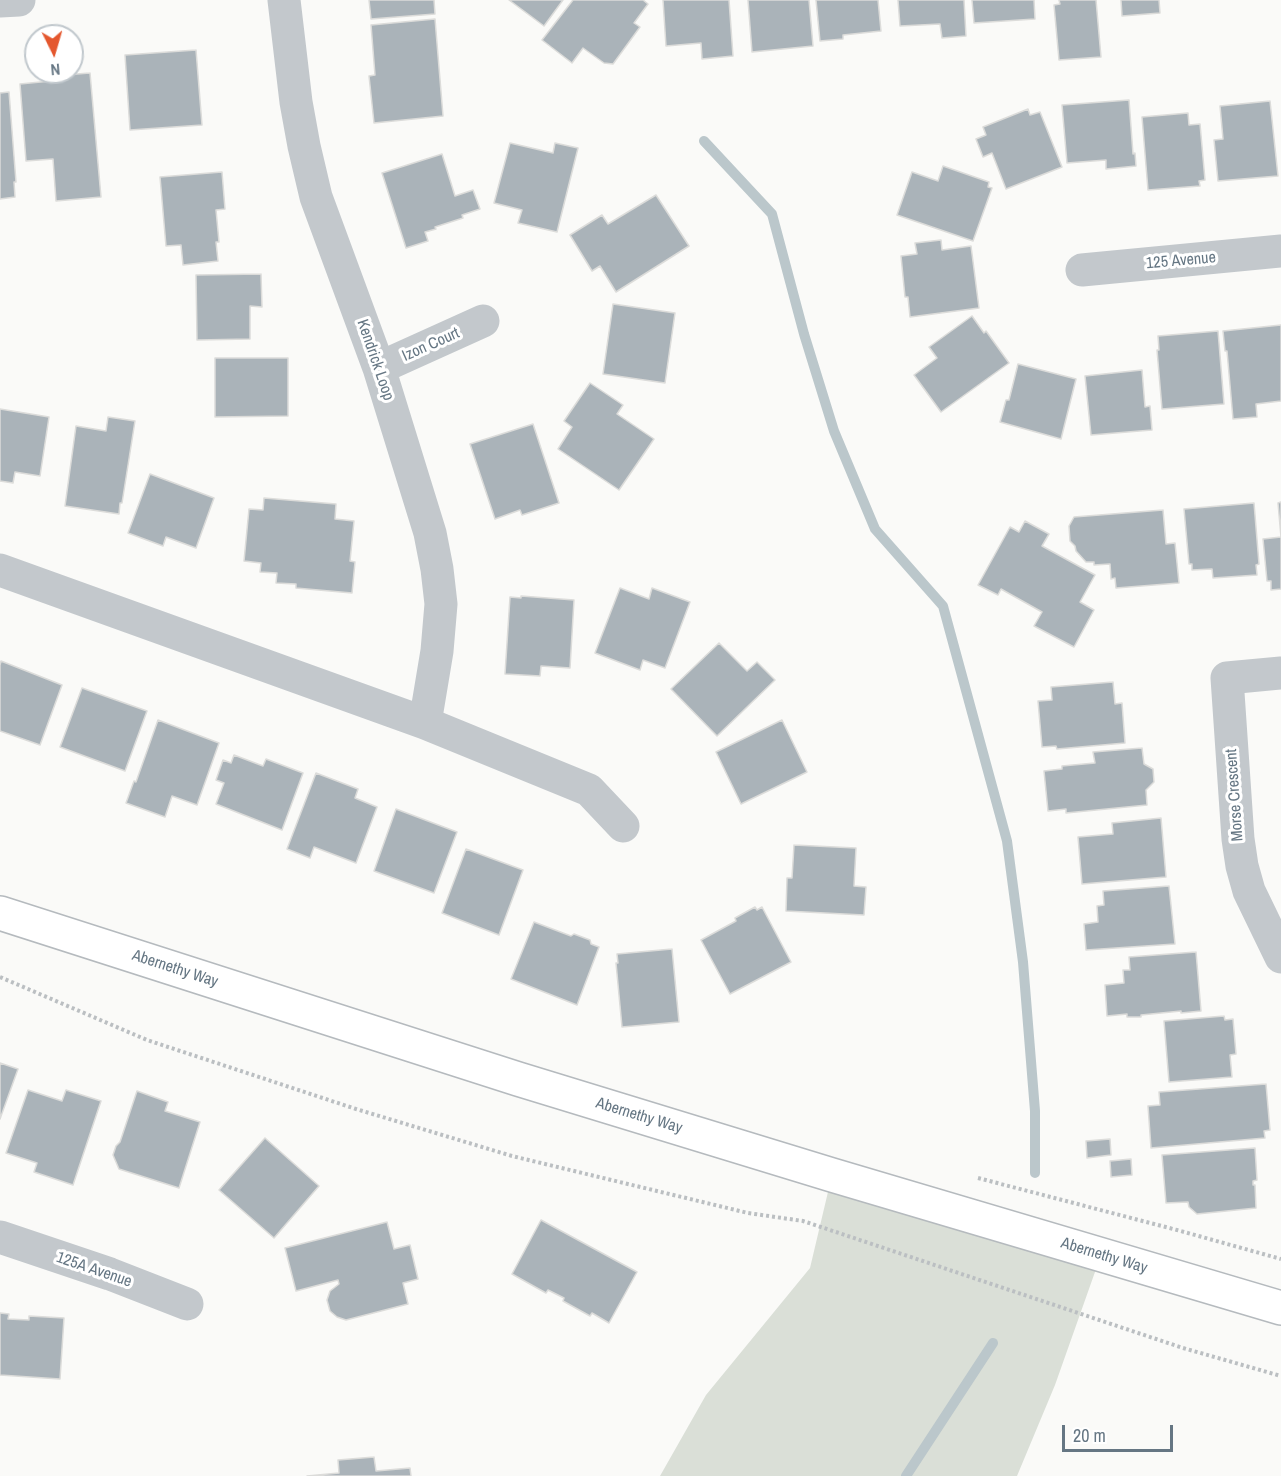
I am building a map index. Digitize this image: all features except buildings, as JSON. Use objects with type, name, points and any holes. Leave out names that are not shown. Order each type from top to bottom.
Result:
[{"type":"main road","name":"Abernethy Way","points":[[0,913],[551,1089],[908,1198],[1281,1308]]},
{"type":"street","points":[[0,1],[19,0]]},
{"type":"street","name":"Kendrick Loop","points":[[284,0],[296,102],[316,197],[379,368],[430,533],[441,604],[437,651],[425,723]]},
{"type":"street","name":"125 Avenue","points":[[1082,270],[1281,251]]},
{"type":"street","name":"Izon Court","points":[[379,368],[483,321]]},
{"type":"street","points":[[0,570],[425,723],[589,790],[623,826]]},
{"type":"street","name":"Morse Crescent","points":[[1281,673],[1227,678],[1238,839],[1242,866],[1249,891],[1281,957]]},
{"type":"street","name":"125A Avenue","points":[[0,1237],[110,1274],[187,1304]]},
{"type":"path","points":[[0,977],[147,1040],[356,1109],[512,1156],[748,1213],[803,1221],[1183,1348],[1281,1376]]},
{"type":"shaded area","points":[[832,1175],[1101,1255],[1055,1385],[1017,1476],[660,1476],[706,1395],[810,1268]]},
{"type":"waterway","points":[[704,141],[772,214],[804,334],[834,431],[875,529],[943,606],[1007,841],[1023,962],[1035,1111],[1035,1173]]},
{"type":"waterway","points":[[906,1476],[993,1343]]}]
